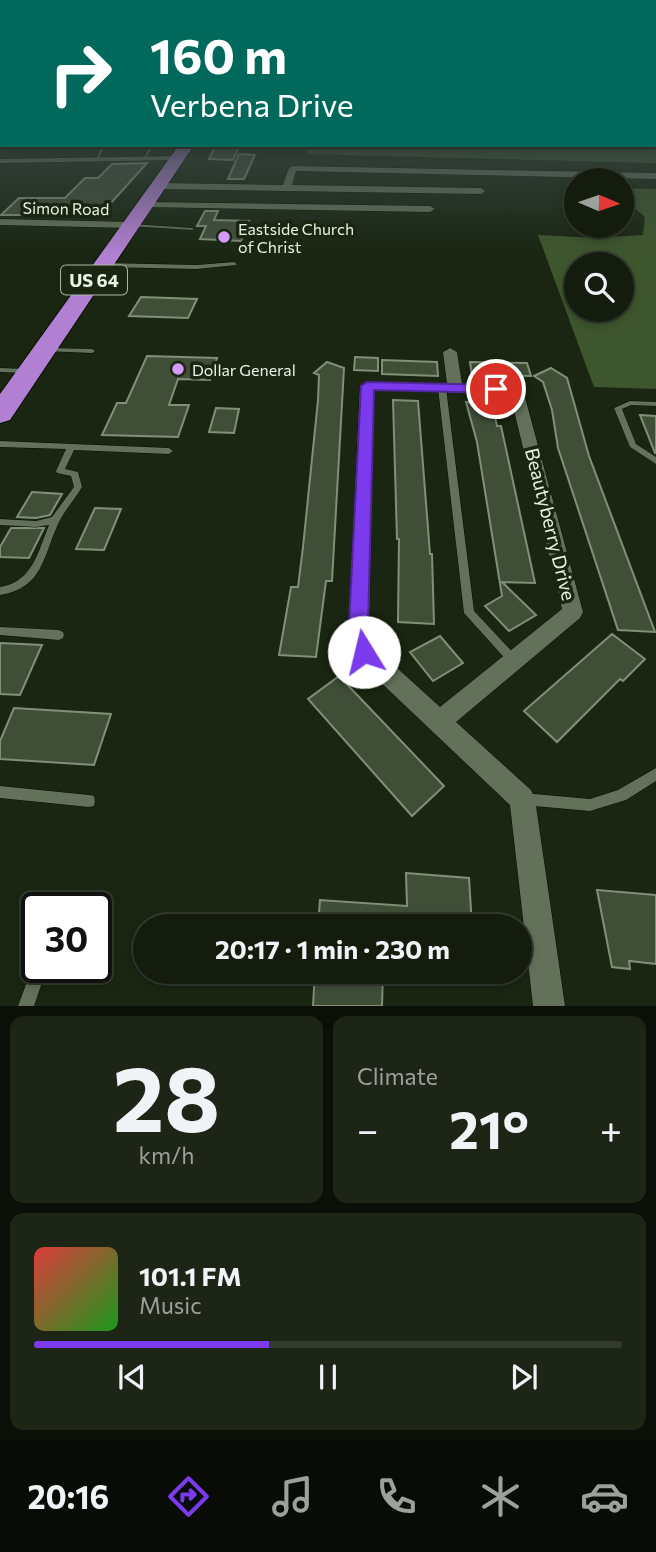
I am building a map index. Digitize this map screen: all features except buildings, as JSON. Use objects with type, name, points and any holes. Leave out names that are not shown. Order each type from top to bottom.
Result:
[{"type":"highway","name":"US 64","points":[[0,414],[175,162]]},
{"type":"street","points":[[287,188],[293,168],[656,176]]},
{"type":"street","points":[[152,195],[253,188],[481,191]]},
{"type":"street","points":[[246,206],[253,188]]},
{"type":"street","points":[[152,195],[246,206],[430,209]]},
{"type":"street","name":"Simon Road","points":[[0,222],[132,225]]},
{"type":"street","points":[[450,352],[448,388],[367,386],[359,625],[364,652],[522,799],[550,1006]]},
{"type":"street","name":"Beautyberry Drive","points":[[439,722],[573,612],[516,390],[448,388]]},
{"type":"lane","points":[[132,225],[192,229]]},
{"type":"lane","points":[[104,265],[197,267],[234,264]]},
{"type":"lane","points":[[45,349],[92,351]]},
{"type":"lane","points":[[0,370],[31,371]]},
{"type":"lane","points":[[448,388],[469,613],[513,661]]},
{"type":"lane","points":[[656,404],[630,403],[618,408],[633,445],[656,461]]},
{"type":"lane","points":[[0,444],[169,452]]},
{"type":"lane","points":[[0,591],[15,591],[28,583],[55,520],[78,486],[75,474],[60,471],[71,447]]},
{"type":"lane","points":[[0,522],[36,524],[55,520]]},
{"type":"lane","points":[[0,631],[59,635]]},
{"type":"lane","points":[[522,799],[590,805],[621,795],[656,775]]},
{"type":"lane","points":[[0,792],[89,801]]},
{"type":"lane","points":[[26,1006],[34,983]]},
{"type":"green space","points":[[634,188],[656,189],[656,389],[594,387],[570,322],[634,322],[634,252],[564,252],[564,306],[538,235],[564,238],[634,238],[634,236],[643,235],[645,217],[634,208]]},
{"type":"place","name":"Eastside Church of Christ","points":[[224,237]]},
{"type":"place","name":"Dollar General","points":[[178,369]]},
{"type":"route","points":[[364,652],[359,625],[367,386],[496,389]]}]
